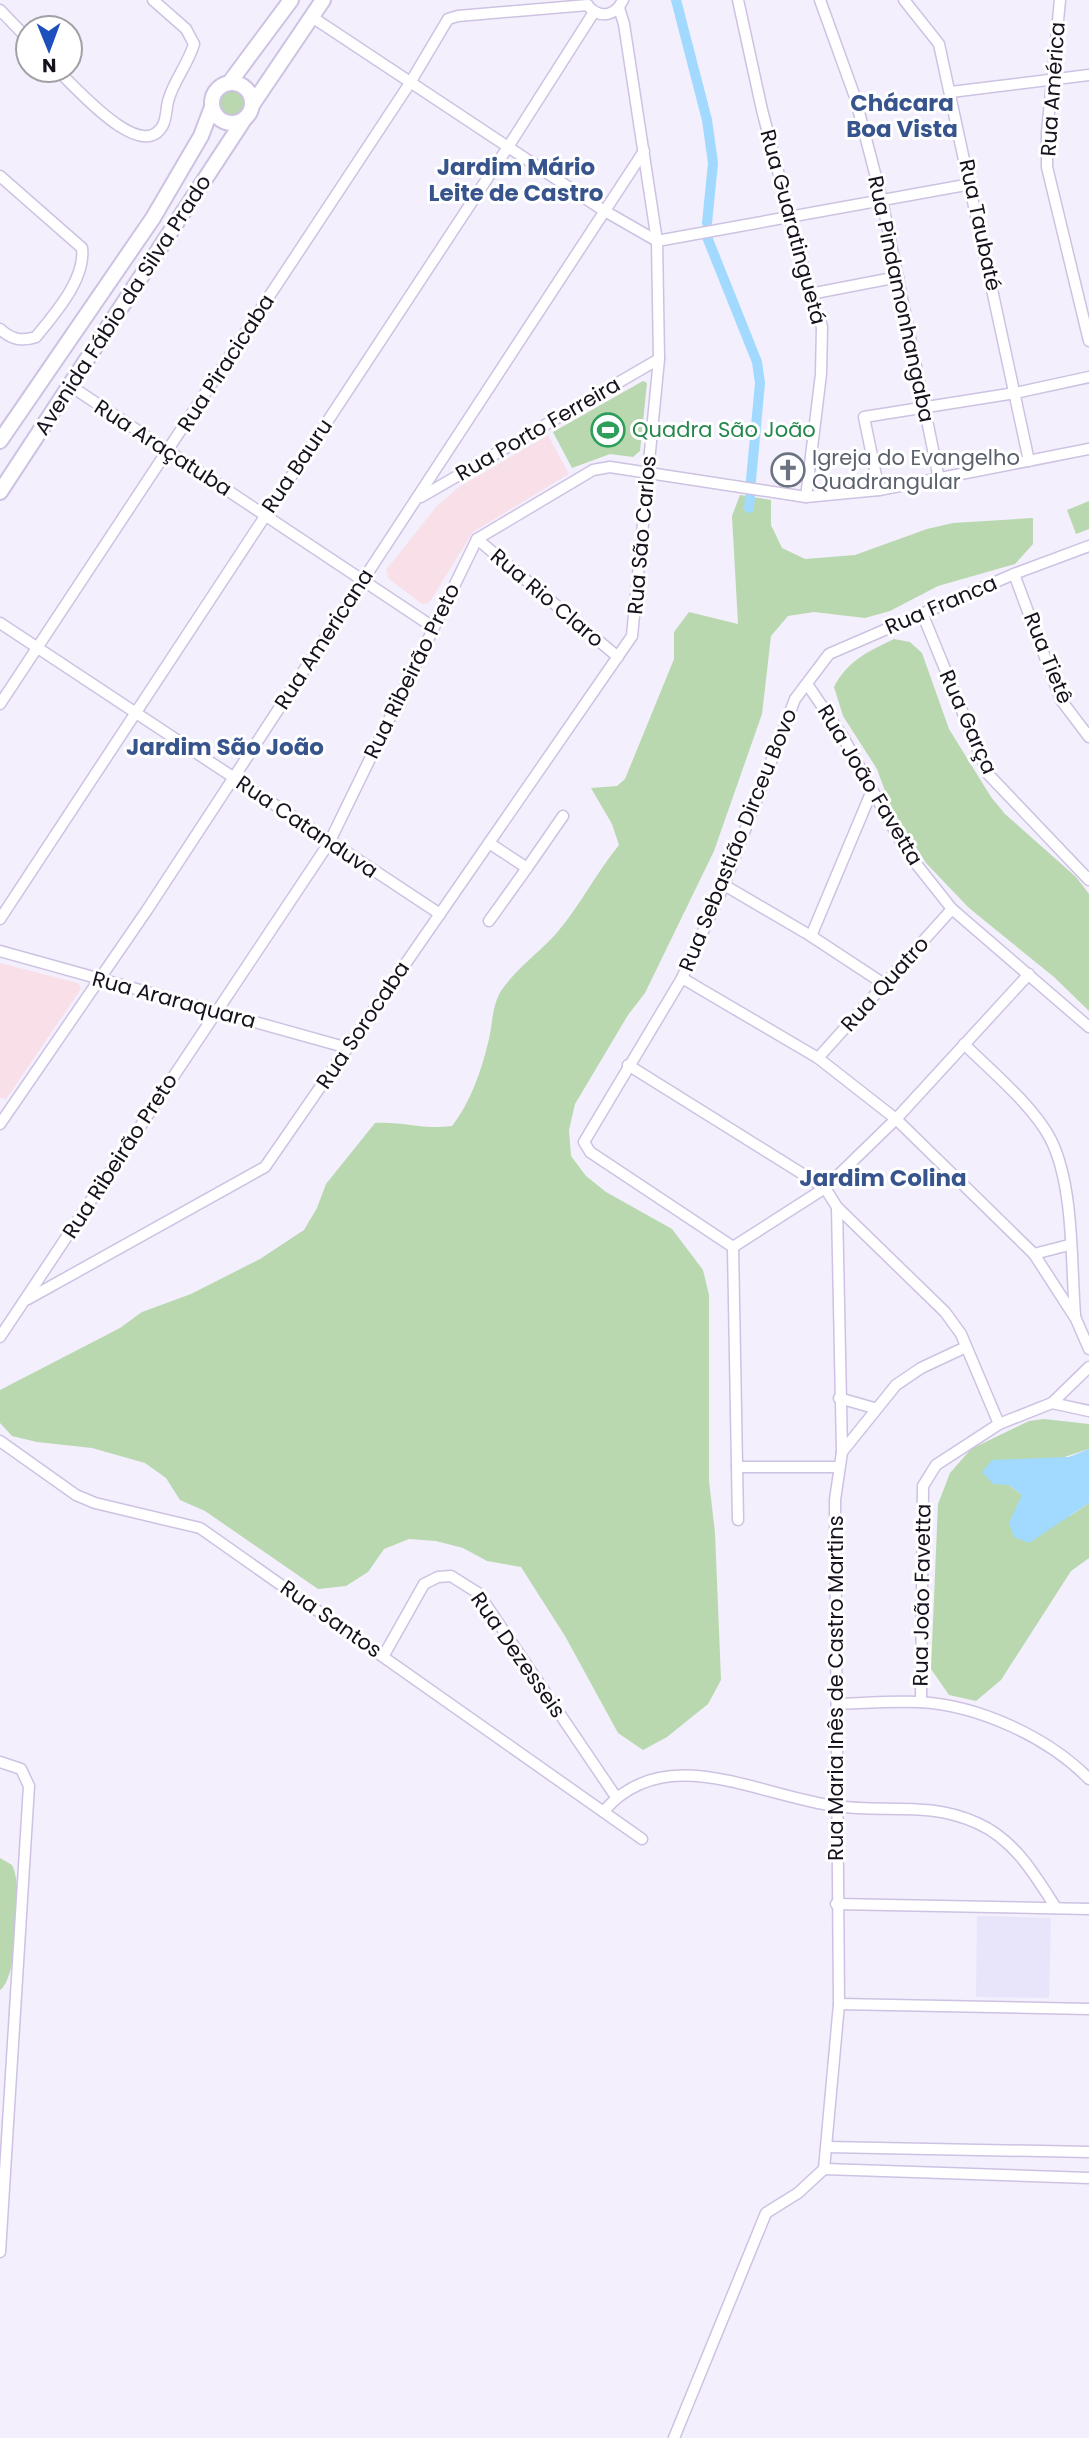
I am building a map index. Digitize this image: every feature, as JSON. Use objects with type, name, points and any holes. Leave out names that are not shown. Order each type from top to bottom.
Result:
[{"type":"main road","points":[[230,82],[246,87],[249,111],[236,123],[223,121],[212,107],[216,89],[230,82],[291,0]]},
{"type":"main road","name":"Avenida Fábio da Silva Prado","points":[[0,492],[323,0]]},
{"type":"main road","name":"Avenida Fábio da Silva Prado","points":[[0,441],[153,218],[201,136],[212,107]]},
{"type":"street","points":[[72,84],[123,131],[139,137],[156,133],[163,124],[169,98],[194,44],[186,29],[153,0]]},
{"type":"street","name":"Rua Guaratinguetá","points":[[738,0],[790,218],[810,295],[822,327],[821,374],[806,497]]},
{"type":"street","name":"Rua Pindamonhangaba","points":[[820,0],[855,97],[882,200],[939,479]]},
{"type":"street","name":"Rua Taubaté","points":[[904,0],[939,44],[1029,461]]},
{"type":"street","name":"Rua América","points":[[1060,0],[1047,133],[1048,167],[1089,341]]},
{"type":"street","points":[[589,6],[604,15],[621,4]]},
{"type":"street","name":"Rua São Carlos","points":[[618,657],[632,636],[659,359],[656,240],[621,4]]},
{"type":"street","name":"Rua Piracicaba","points":[[0,704],[410,83],[448,19],[589,6]]},
{"type":"street","name":"Rua Bauru","points":[[0,919],[508,147],[589,6]]},
{"type":"street","points":[[0,10],[14,24]]},
{"type":"street","points":[[312,17],[603,210],[656,240],[971,184]]},
{"type":"street","points":[[951,92],[1089,75]]},
{"type":"street","name":"Rua Americana","points":[[0,1124],[99,981],[418,499],[644,150]]},
{"type":"street","points":[[0,176],[82,248],[84,261],[80,273],[36,337],[26,341],[9,337],[0,329]]},
{"type":"street","points":[[810,295],[898,277]]},
{"type":"street","name":"Rua Porto Ferreira","points":[[418,499],[659,359]]},
{"type":"street","points":[[879,490],[864,417],[1016,393],[1089,377]]},
{"type":"street","name":"Rua Araçatuba","points":[[69,385],[433,627]]},
{"type":"street","points":[[477,539],[593,470],[610,467],[806,497],[879,490],[1089,449]]},
{"type":"street","name":"Rua Ribeirão Preto","points":[[0,1338],[329,843],[477,539]]},
{"type":"street","name":"Rua Rio Claro","points":[[477,539],[618,657]]},
{"type":"street","name":"Rua Franca","points":[[807,684],[829,654],[1014,574],[1089,546]]},
{"type":"street","name":"Rua Tietê","points":[[1014,574],[1061,700],[1089,737]]},
{"type":"street","name":"Rua Garça","points":[[922,614],[988,774],[1089,880]]},
{"type":"street","name":"Rua Catanduva","points":[[0,623],[440,914]]},
{"type":"street","name":"Rua Sorocaba","points":[[24,1301],[265,1167],[618,657]]},
{"type":"street","name":"Rua João Favetta","points":[[807,684],[843,737],[871,793],[905,851],[952,909],[1089,1027]]},
{"type":"street","name":"Rua Sebastião Dirceu Bovo","points":[[733,1247],[590,1152],[584,1142],[682,978],[724,885],[795,699],[807,684]]},
{"type":"street","points":[[811,936],[871,793]]},
{"type":"street","points":[[489,922],[563,816]]},
{"type":"street","points":[[489,843],[527,868]]},
{"type":"street","points":[[724,885],[811,936],[884,984]]},
{"type":"street","name":"Rua Quatro","points":[[818,1058],[952,909]]},
{"type":"street","name":"Rua Araraquara","points":[[0,951],[99,981],[348,1048]]},
{"type":"street","points":[[738,1520],[733,1247],[825,1188],[896,1119],[1028,974]]},
{"type":"street","points":[[682,978],[818,1058],[896,1119],[1034,1254],[1076,1319],[1089,1349]]},
{"type":"street","points":[[964,1044],[1035,1117],[1050,1138],[1059,1160],[1076,1319]]},
{"type":"street","points":[[628,1065],[825,1188],[837,1207],[945,1312],[966,1347],[999,1424]]},
{"type":"street","name":"Rua Maria Inês de Castro Martins","points":[[824,2169],[839,2004],[836,1904],[838,1704],[835,1500],[842,1452],[837,1207]]},
{"type":"street","points":[[1034,1254],[1069,1245]]},
{"type":"street","points":[[842,1452],[874,1408],[896,1385],[921,1368],[966,1347]]},
{"type":"street","name":"Rua João Favetta","points":[[921,1702],[923,1486],[936,1465],[999,1424],[1052,1403],[1089,1367]]},
{"type":"street","points":[[839,1398],[874,1408]]},
{"type":"street","points":[[1052,1403],[1089,1411]]},
{"type":"street","name":"Rua Santos","points":[[0,1441],[76,1495],[95,1503],[200,1528],[642,1839]]},
{"type":"street","points":[[737,1467],[838,1467]]},
{"type":"street","name":"Rua Dezesseis","points":[[384,1655],[424,1584],[438,1577],[451,1576],[465,1583],[478,1593],[616,1797]]},
{"type":"street","points":[[838,1704],[921,1702],[965,1711],[1042,1742],[1089,1779]]},
{"type":"street","points":[[0,1762],[21,1769],[29,1786],[0,2252]]},
{"type":"street","points":[[604,1811],[616,1797],[638,1783],[680,1774],[734,1782],[836,1807],[914,1807],[951,1814],[980,1824],[1023,1856],[1056,1908]]},
{"type":"street","points":[[836,1904],[1089,1909]]},
{"type":"street","points":[[839,2004],[1089,2009]]},
{"type":"street","points":[[827,2147],[1089,2152]]},
{"type":"street","points":[[674,2438],[766,2213],[798,2193],[824,2169],[1089,2178]]},
{"type":"shaded area","points":[[548,435],[569,474],[473,532],[429,603],[422,604],[389,579],[386,570],[436,507],[459,487]]},
{"type":"shaded area","points":[[0,963],[78,983],[81,989],[6,1099],[0,1098]]},
{"type":"shaded area","points":[[977,1916],[1051,1918],[1049,1998],[976,1997]]},
{"type":"green space","points":[[232,87],[243,92],[248,103],[243,114],[232,119],[221,114],[216,103],[221,92]]},
{"type":"green space","points":[[643,381],[647,383],[640,451],[633,457],[610,454],[572,468],[553,432]]},
{"type":"green space","points":[[740,495],[771,500],[771,525],[782,548],[805,559],[855,555],[927,529],[953,523],[1033,518],[1033,544],[1015,564],[938,586],[890,611],[865,618],[814,612],[788,616],[771,636],[762,714],[714,851],[645,993],[628,1015],[575,1104],[569,1130],[571,1156],[586,1176],[606,1192],[672,1229],[703,1270],[709,1295],[709,1481],[715,1533],[721,1680],[708,1704],[667,1737],[643,1750],[618,1733],[565,1636],[521,1567],[487,1561],[463,1548],[436,1541],[409,1539],[384,1549],[368,1572],[346,1586],[318,1589],[205,1511],[180,1500],[166,1478],[145,1463],[92,1448],[37,1442],[12,1436],[0,1423],[0,1390],[120,1328],[142,1312],[191,1294],[260,1259],[304,1230],[317,1208],[326,1184],[375,1123],[452,1126],[478,1076],[488,1043],[495,1004],[501,991],[560,929],[619,845],[612,824],[591,788],[617,786],[625,779],[674,659],[674,632],[689,612],[738,624],[732,516]]},
{"type":"green space","points":[[1089,501],[1089,529],[1076,534],[1067,510]]},
{"type":"green space","points":[[894,639],[910,642],[922,653],[949,729],[991,797],[1005,814],[1076,877],[1089,894],[1089,1011],[1054,977],[969,908],[926,863],[892,810],[877,769],[843,716],[834,687],[852,664]]},
{"type":"green space","points":[[1044,1419],[1089,1424],[1089,1449],[1048,1464],[1009,1485],[1022,1495],[1070,1516],[1089,1503],[1089,1558],[1071,1571],[1001,1680],[976,1701],[949,1695],[931,1669],[938,1504],[950,1473],[971,1449],[1029,1421]]},
{"type":"green space","points":[[0,1858],[12,1865],[18,1909],[11,1968],[0,1990]]},
{"type":"water","points":[[1089,1449],[1089,1503],[1029,1543],[1014,1537],[1009,1523],[1022,1495],[1009,1485],[993,1484],[982,1472],[992,1460],[1069,1457]]},
{"type":"waterway","points":[[676,0],[707,120],[713,163],[707,223]]},
{"type":"waterway","points":[[707,237],[757,362],[760,383],[751,480]]},
{"type":"waterway","points":[[749,508],[750,497]]},
{"type":"place","name":"Quadra São João","points":[[608,430]]},
{"type":"place","name":"Igreja do Evangelho Quadrangular","points":[[788,470]]},
{"type":"district","name":"Chácara Boa Vista","points":[[902,116]]},
{"type":"district","name":"Jardim Mário Leite de Castro","points":[[516,180]]},
{"type":"district","name":"Jardim São João","points":[[225,747]]},
{"type":"district","name":"Jardim Colina","points":[[883,1178]]}]
